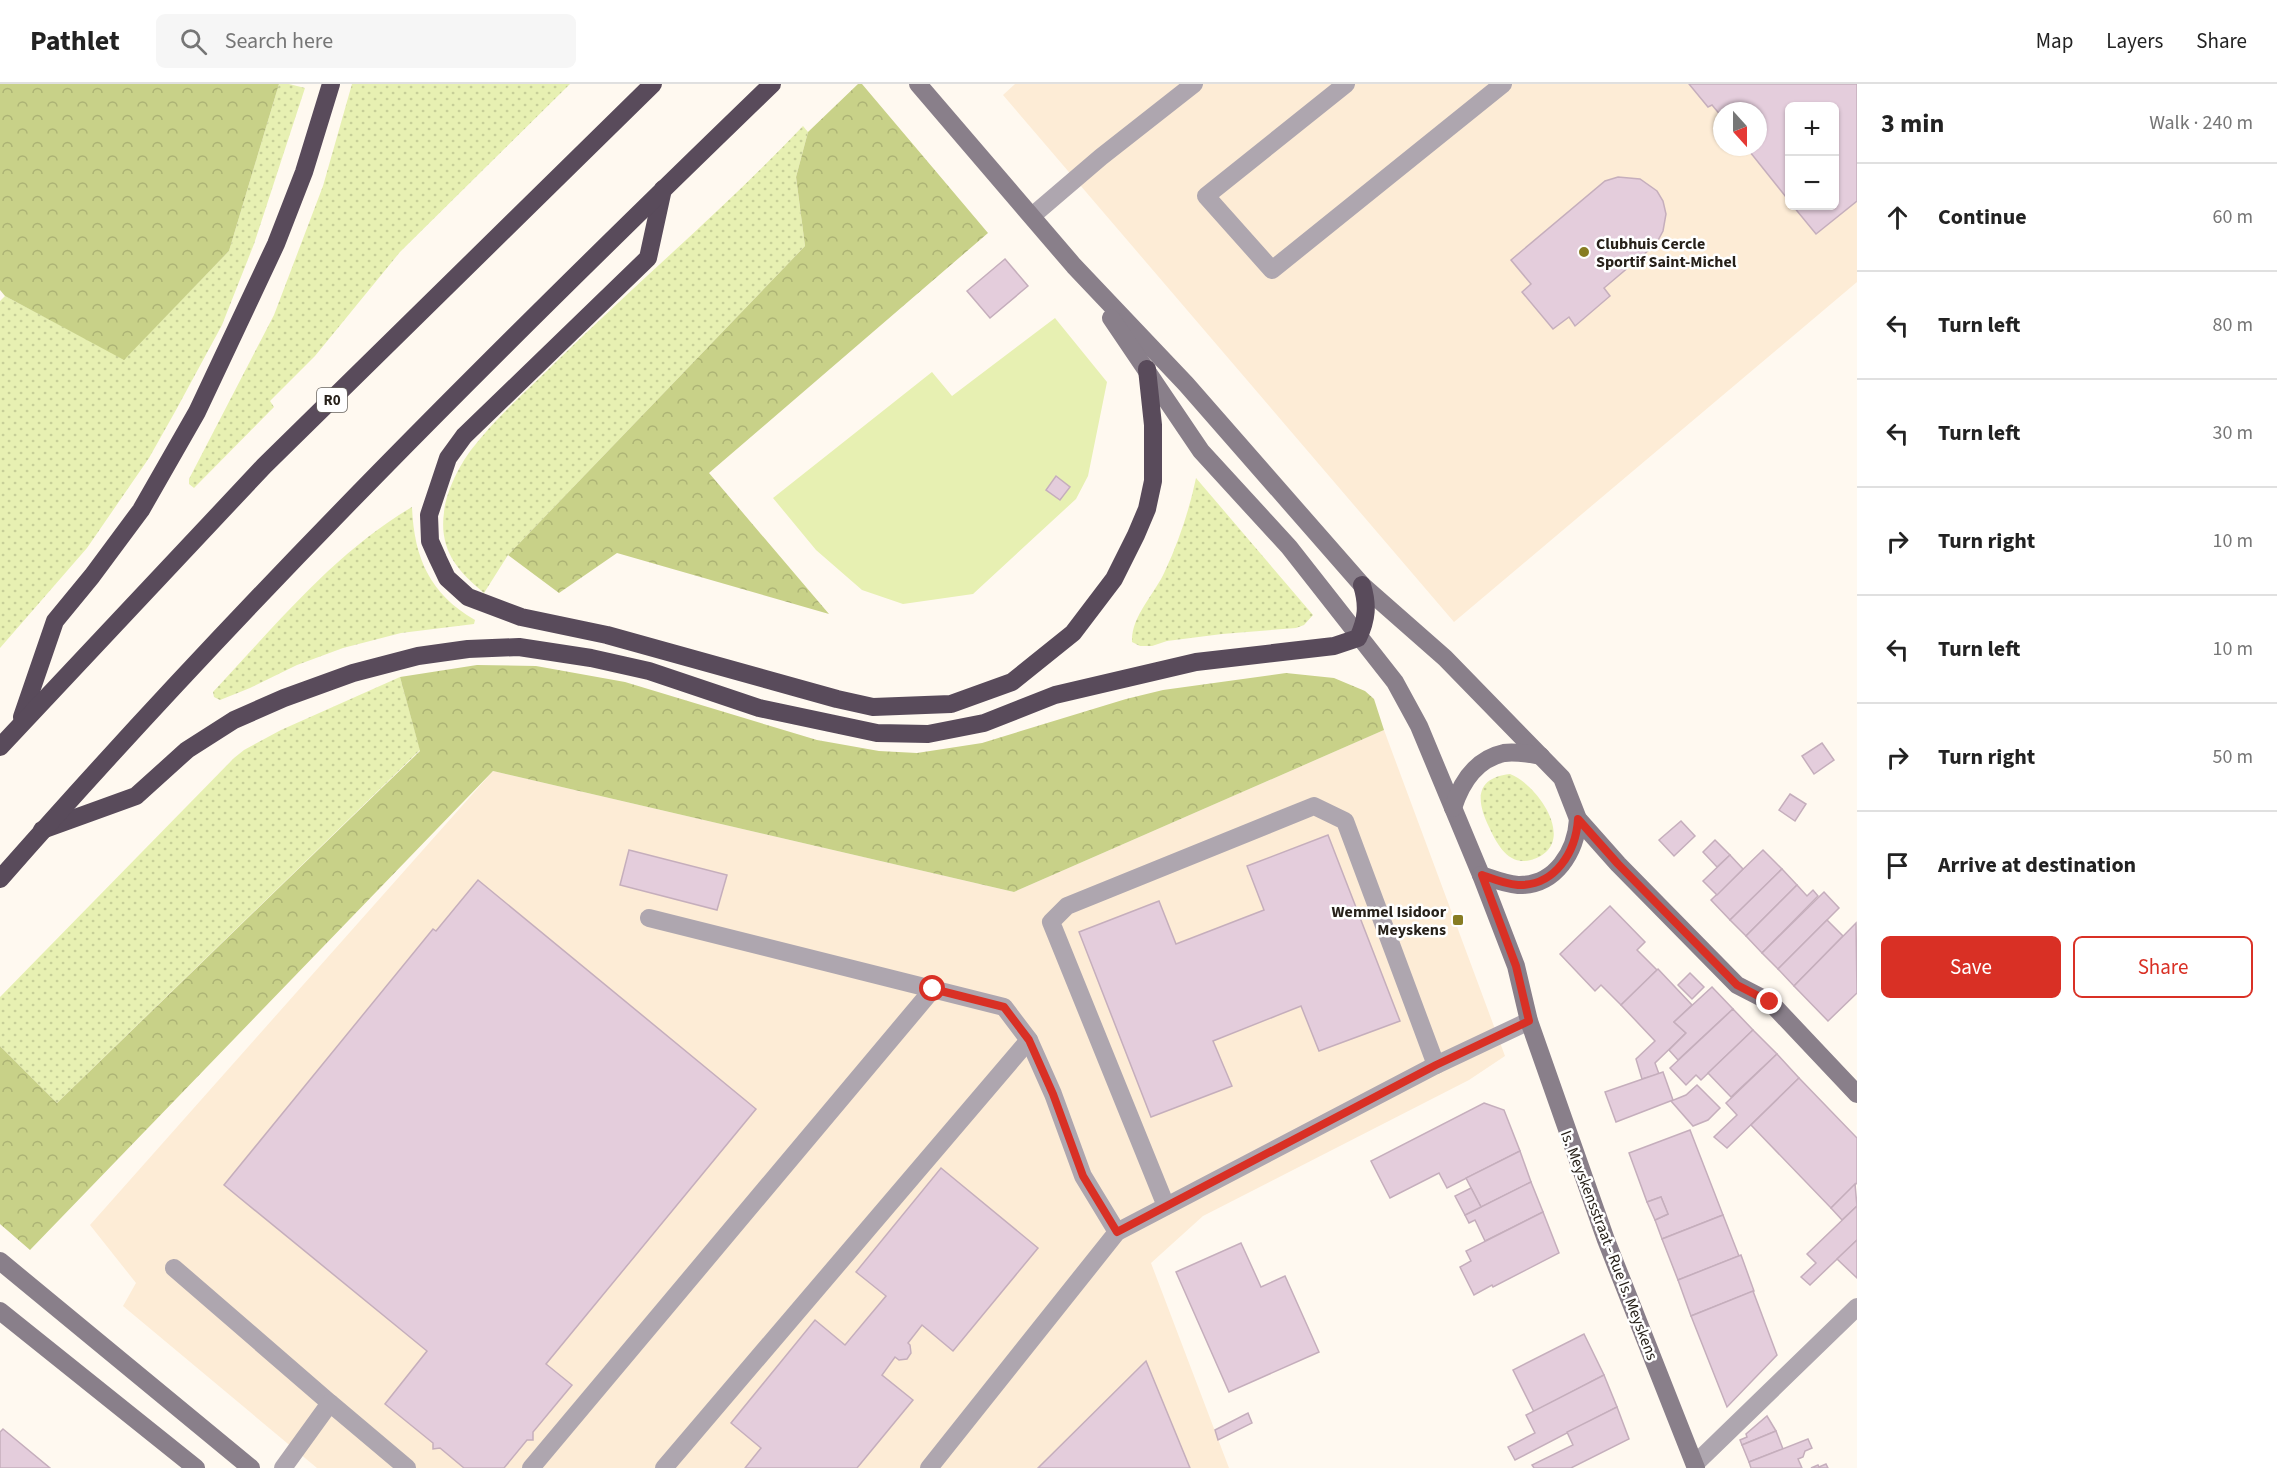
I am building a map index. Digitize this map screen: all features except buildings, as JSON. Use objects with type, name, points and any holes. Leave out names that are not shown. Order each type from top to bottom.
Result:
[{"type":"highway","points":[[20,724],[54,621],[92,576],[141,510],[197,412],[276,244],[304,172],[331,84]]},
{"type":"highway","name":"R0","points":[[0,747],[264,466],[653,84]]},
{"type":"highway","points":[[0,879],[164,695],[298,553],[771,84]]},
{"type":"highway","points":[[663,189],[648,258],[464,436],[448,458],[429,515],[430,541],[447,578],[468,597],[521,617],[607,635],[873,707],[951,704],[1012,682],[1033,666],[1073,633],[1114,579],[1147,509],[1152,481],[1153,425],[1147,369]]},
{"type":"highway","points":[[42,830],[136,796],[187,750],[234,720],[284,698],[353,673],[418,656],[468,649],[519,647],[591,658],[649,671],[759,708],[878,733],[928,734],[984,723],[1055,695],[1196,662],[1334,646],[1358,638],[1366,620],[1366,599],[1362,585]]},
{"type":"main road","points":[[918,84],[1074,266],[1186,384],[1362,585],[1445,658],[1562,778],[1578,819],[1618,864],[1737,985],[1770,1002],[1857,1095]]},
{"type":"main road","name":"Is. Meyskensstraat - Rue Is. Meyskens","points":[[1074,266],[1147,369],[1201,451],[1289,547],[1358,638],[1395,682],[1419,726],[1482,875],[1516,966],[1529,1021],[1606,1240],[1696,1466]]},
{"type":"main road","points":[[1453,808],[1460,788],[1472,771],[1488,759],[1505,753],[1541,756]]},
{"type":"main road","points":[[1482,875],[1520,885],[1536,882],[1554,873],[1568,858],[1577,835],[1578,819]]},
{"type":"main road","points":[[0,1261],[251,1468]]},
{"type":"main road","points":[[0,1311],[196,1468]]},
{"type":"street","points":[[1032,216],[1101,157],[1194,84]]},
{"type":"street","points":[[1346,84],[1206,196],[1272,270],[1503,84]]},
{"type":"street","points":[[1166,1206],[1052,922],[1067,906],[1314,806],[1345,821],[1436,1065]]},
{"type":"street","points":[[649,918],[1004,1007],[1029,1040],[1053,1094],[1083,1176],[1117,1232]]},
{"type":"street","points":[[531,1468],[933,989]]},
{"type":"street","points":[[929,1468],[1117,1232],[1436,1065],[1529,1021]]},
{"type":"street","points":[[664,1468],[1029,1040]]},
{"type":"street","points":[[174,1268],[407,1468]]},
{"type":"street","points":[[1696,1466],[1857,1307]]},
{"type":"street","points":[[282,1468],[330,1403]]},
{"type":"shaded area","points":[[1015,84],[1857,84],[1857,282],[1454,622],[1003,95]]},
{"type":"shaded area","points":[[1384,730],[1505,1056],[1469,1080],[1203,1216],[1151,1263],[1229,1468],[317,1468],[123,1306],[136,1283],[90,1225],[493,771],[1014,892]]},
{"type":"green space","points":[[0,84],[279,84],[229,251],[124,360],[5,296],[0,290]]},
{"type":"green space","points":[[279,84],[305,88],[254,244],[222,325],[149,458],[87,548],[0,648],[0,301],[5,296],[124,359],[229,251]]},
{"type":"green space","points":[[352,84],[570,84],[400,252],[315,356],[270,401],[274,407],[194,488],[189,484],[189,479],[274,315],[323,186]]},
{"type":"green space","points":[[858,84],[862,84],[988,233],[709,473],[829,614],[617,553],[559,593],[508,555],[805,246],[796,177],[808,132]]},
{"type":"green space","points":[[803,126],[808,132],[796,177],[805,246],[508,555],[484,593],[458,567],[447,548],[444,537],[443,525],[447,496],[466,456],[514,402],[744,185]]},
{"type":"green space","points":[[1055,318],[1107,382],[1088,476],[1076,499],[973,594],[903,604],[862,590],[816,550],[773,498],[932,372],[952,396]]},
{"type":"green space","points":[[1196,478],[1313,615],[1304,625],[1296,628],[1167,641],[1152,646],[1140,646],[1132,642],[1139,614],[1161,580],[1175,548]]},
{"type":"green space","points":[[412,507],[416,543],[427,573],[446,599],[475,620],[474,624],[401,633],[343,648],[297,665],[220,700],[214,697],[213,692],[331,568],[384,525]]},
{"type":"green space","points":[[477,665],[536,666],[625,682],[817,740],[879,751],[917,753],[982,743],[1163,690],[1286,673],[1334,678],[1365,691],[1374,699],[1384,730],[1014,892],[493,771],[30,1250],[0,1224],[0,1046],[57,1103],[420,751],[400,677]]},
{"type":"green space","points":[[400,677],[420,750],[57,1103],[0,1046],[0,997],[244,750],[281,730]]},
{"type":"green space","points":[[1510,774],[1521,780],[1542,802],[1550,816],[1554,830],[1552,842],[1545,853],[1531,860],[1516,860],[1504,852],[1492,834],[1482,808],[1481,799],[1485,785],[1499,776]]},
{"type":"place","name":"Clubhuis Cercle Sportif Saint-Michel","points":[[1584,252]]},
{"type":"place","name":"Wemmel Isidoor Meyskens","points":[[1458,920]]},
{"type":"route","points":[[933,989],[1004,1007],[1029,1040],[1053,1094],[1083,1176],[1117,1232],[1436,1065],[1529,1021],[1516,966],[1482,875],[1520,885],[1536,882],[1554,873],[1568,858],[1577,835],[1578,819],[1618,864],[1737,985],[1770,1002]]}]
